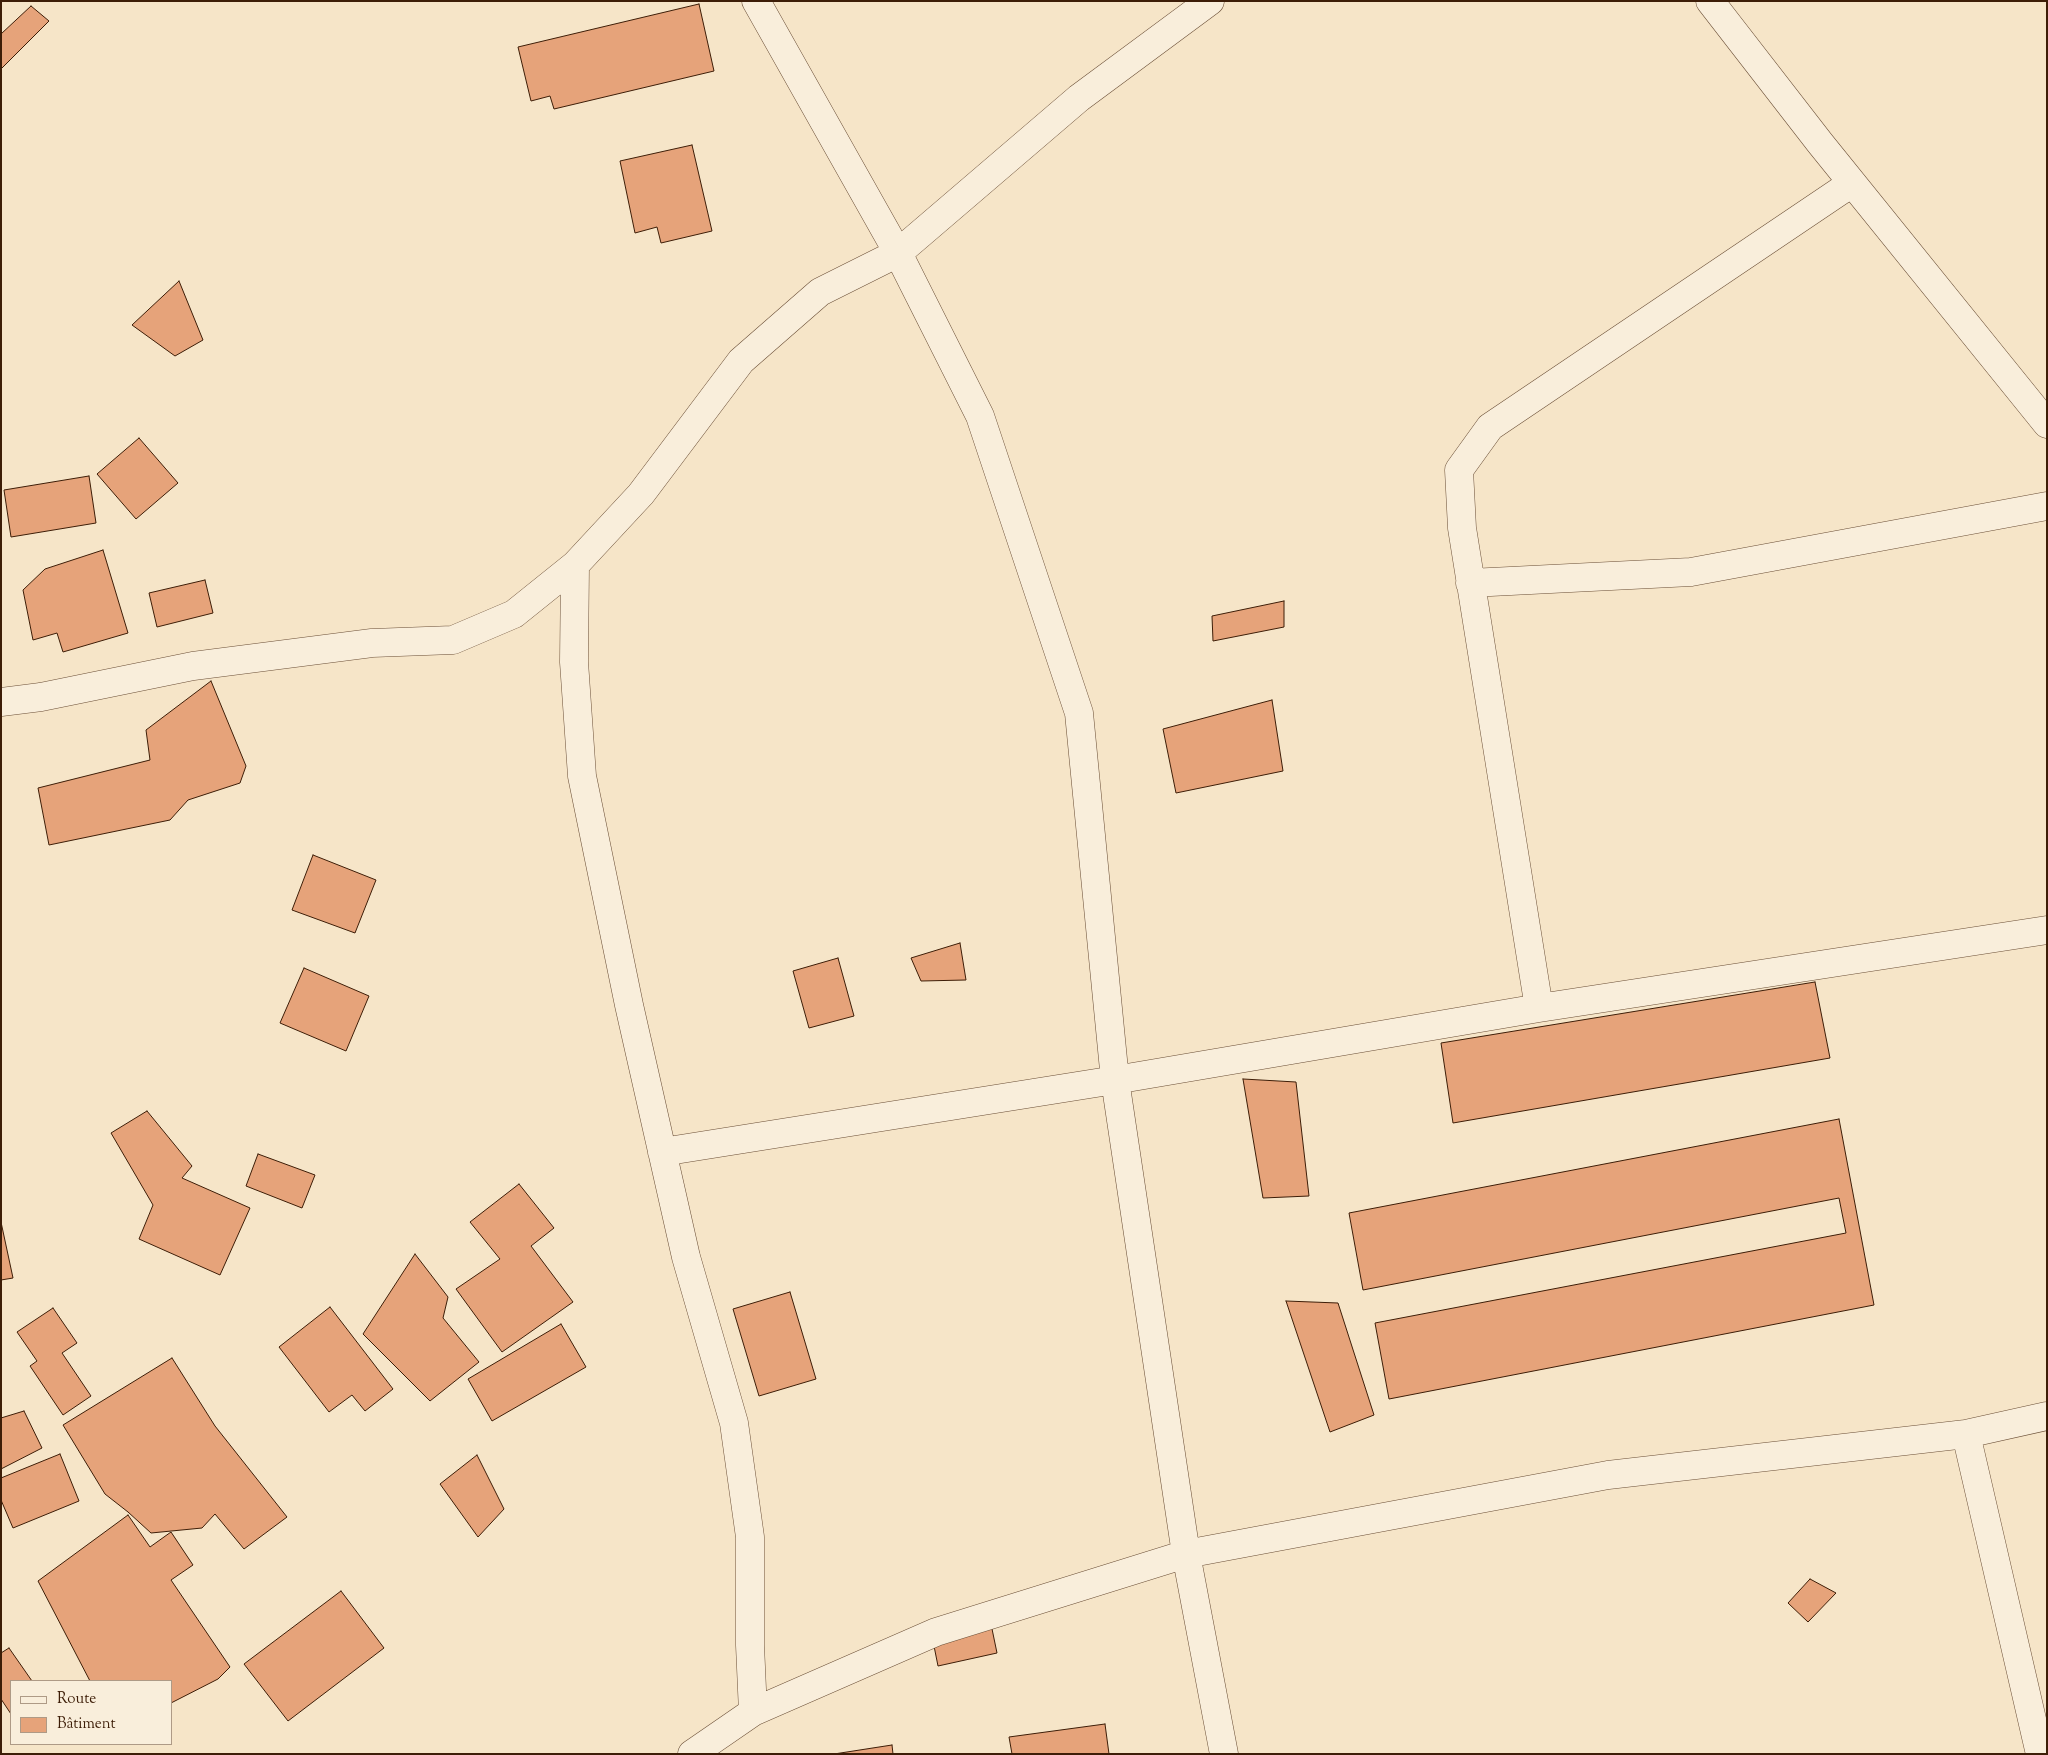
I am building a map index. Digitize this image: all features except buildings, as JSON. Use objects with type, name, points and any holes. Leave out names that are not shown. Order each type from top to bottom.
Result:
[{"type":"street","points":[[756,1],[898,254],[980,416],[1080,713],[1115,1080],[1186,1554],[1224,1754]]},
{"type":"street","points":[[1,702],[41,697],[193,666],[372,643],[453,640],[514,614],[574,565],[641,494],[741,361],[820,292],[898,254],[1079,98],[1210,1]]},
{"type":"street","points":[[1710,1],[1852,183],[2047,424]]},
{"type":"street","points":[[1539,1008],[1470,583],[1462,528],[1459,470],[1490,427],[1852,183]]},
{"type":"street","points":[[1470,583],[1691,572],[2047,506]]},
{"type":"street","points":[[574,565],[574,662],[582,776],[628,1005],[686,1257],[734,1423],[750,1538],[750,1645],[753,1712]]},
{"type":"street","points":[[662,1152],[1115,1080],[1539,1008],[2047,930]]},
{"type":"street","points":[[692,1754],[753,1712],[936,1632],[1186,1554],[1608,1475],[1966,1434],[2047,1416]]},
{"type":"street","points":[[1966,1434],[2040,1754]]}]
